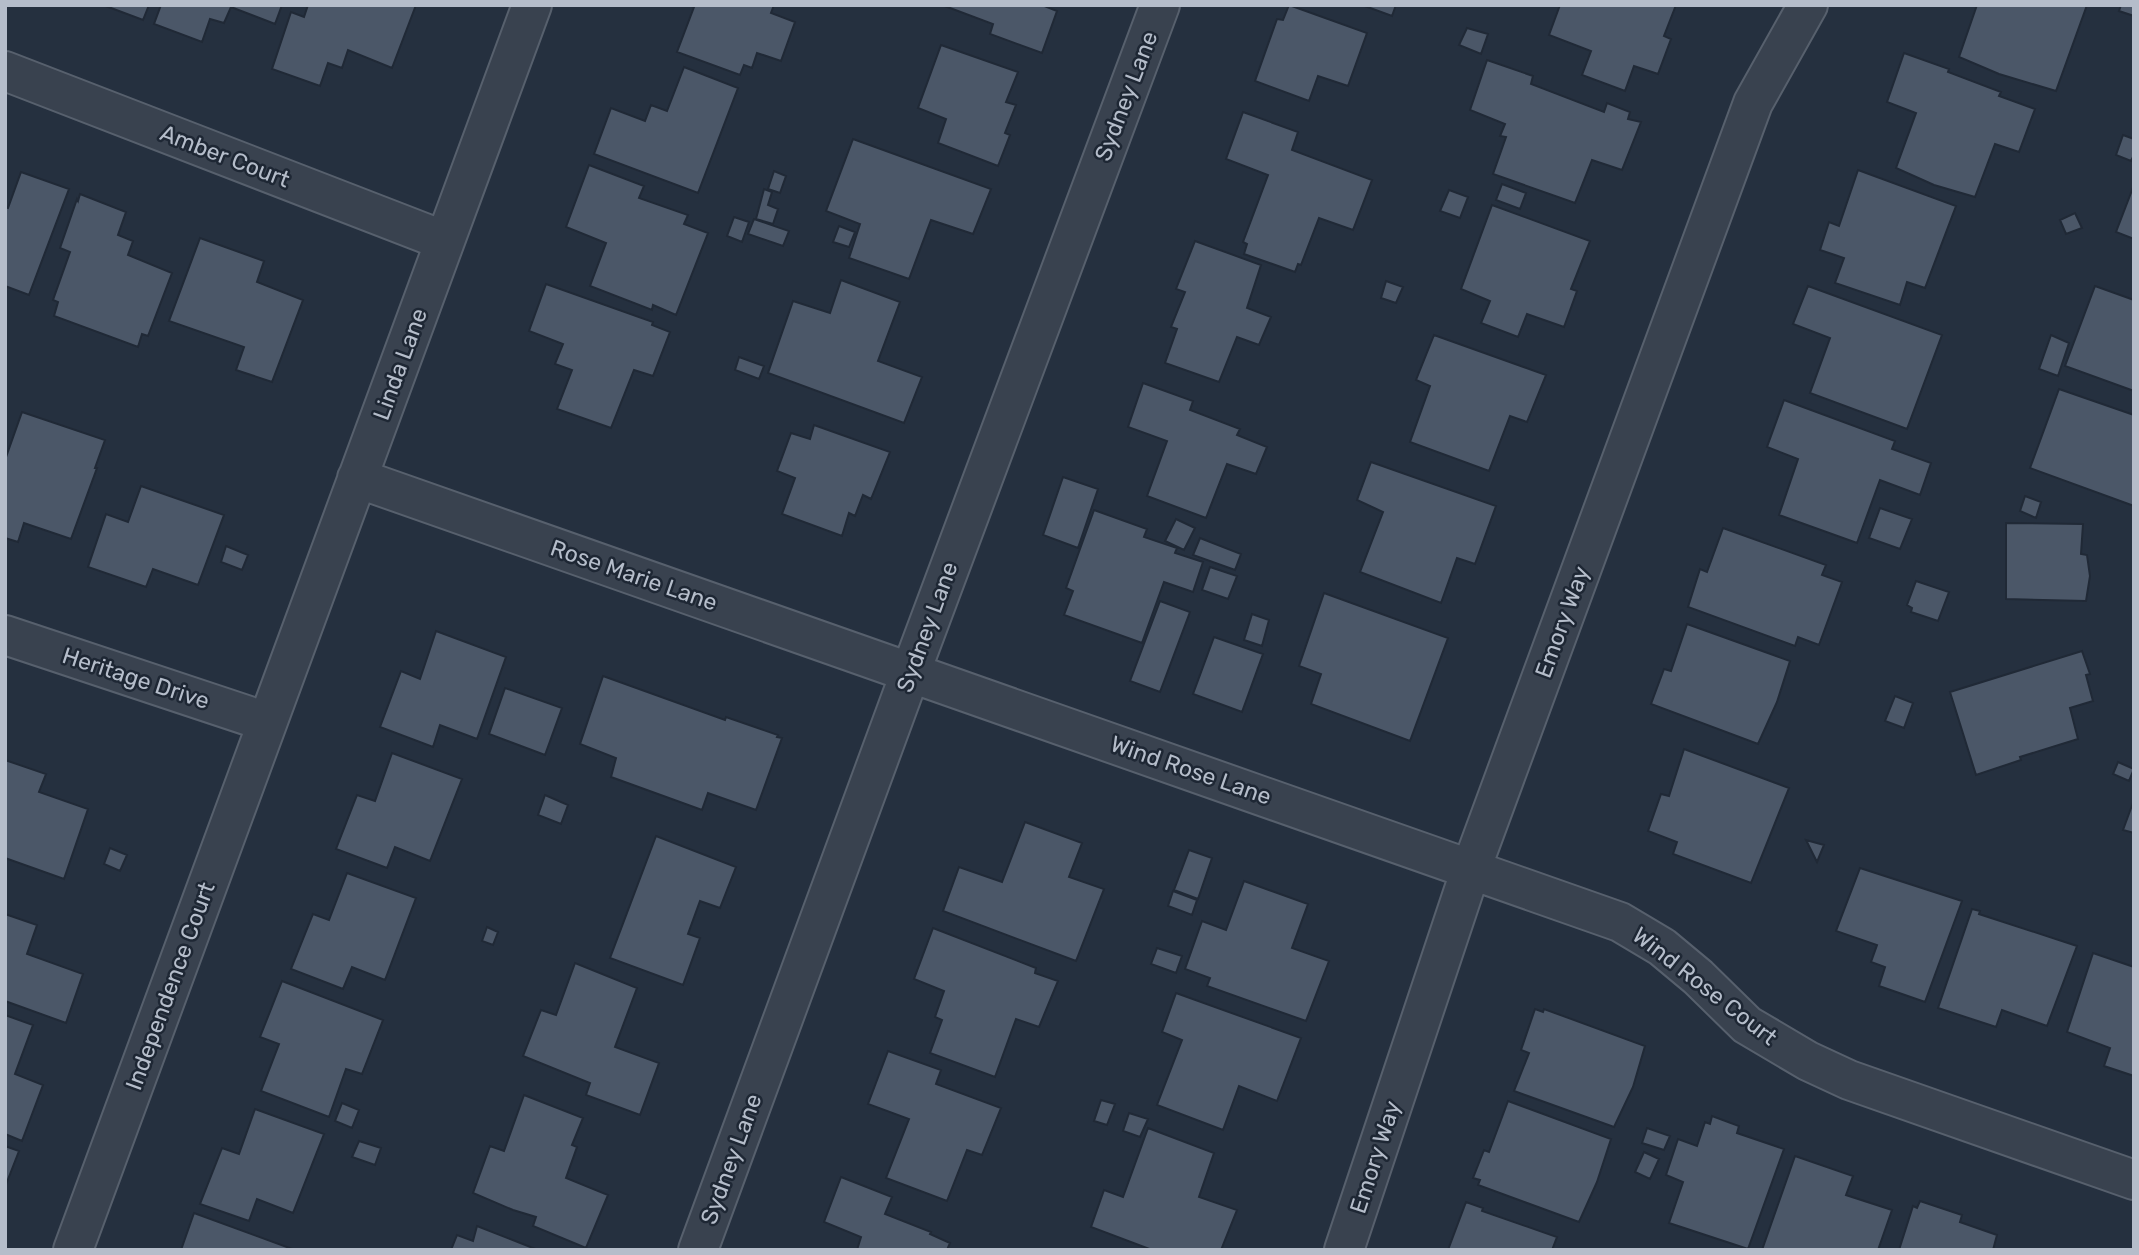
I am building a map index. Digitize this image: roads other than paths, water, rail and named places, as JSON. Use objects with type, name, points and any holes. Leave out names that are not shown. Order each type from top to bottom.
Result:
[{"type":"street","name":"Linda Lane","points":[[267,722],[532,5]]},
{"type":"street","name":"Sydney Lane","points":[[698,1250],[1160,5]]},
{"type":"street","name":"Emory Way","points":[[1344,1250],[1471,869],[1753,103],[1808,5]]},
{"type":"street","name":"Amber Court","points":[[5,71],[445,241]]},
{"type":"street","name":"Rose Marie Lane","points":[[357,478],[911,671]]},
{"type":"street","name":"Heritage Drive","points":[[5,635],[267,722]]},
{"type":"street","name":"Wind Rose Lane","points":[[911,671],[1471,869]]},
{"type":"street","name":"Independence Court","points":[[73,1250],[267,722]]},
{"type":"street","name":"Wind Rose Court","points":[[1471,869],[1620,922],[1662,947],[1748,1025],[1808,1061],[1849,1080],[2134,1180]]}]
